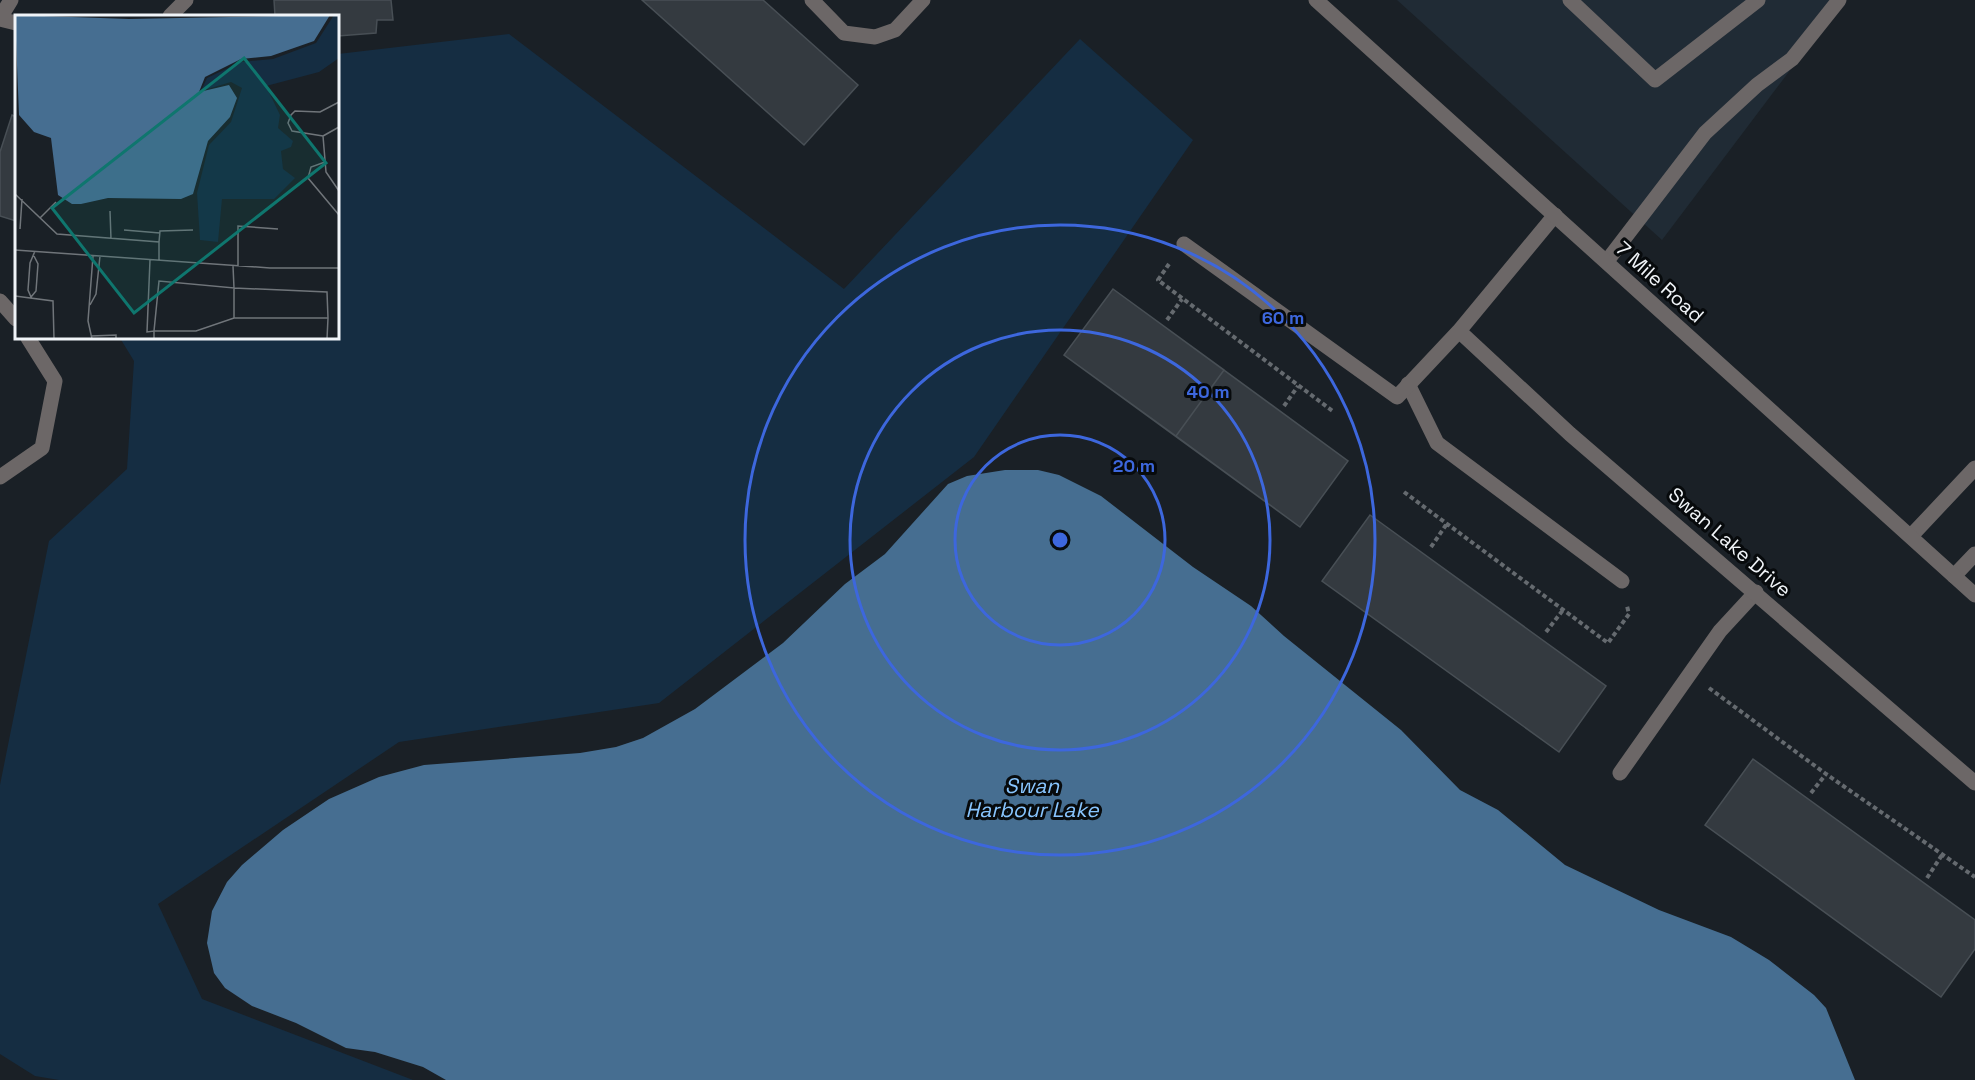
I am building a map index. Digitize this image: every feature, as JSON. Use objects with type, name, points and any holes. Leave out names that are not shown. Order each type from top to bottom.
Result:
[{"type":"street","points":[[11,0],[0,18],[15,23]]},
{"type":"street","points":[[171,15],[186,0]]},
{"type":"street","points":[[812,0],[844,33],[875,37],[895,30],[923,0]]},
{"type":"street","name":"7 Mile Road","points":[[1316,0],[1975,595]]},
{"type":"street","points":[[1570,0],[1655,80],[1758,0]]},
{"type":"street","points":[[1606,261],[1705,133],[1757,84],[1792,59],[1839,0]]},
{"type":"street","points":[[1184,244],[1397,397],[1459,331],[1555,215]]},
{"type":"street","points":[[0,301],[15,318]]},
{"type":"street","name":"Swan Lake Drive","points":[[1459,331],[1570,434],[1975,783]]},
{"type":"street","points":[[0,477],[42,448],[55,381],[29,339]]},
{"type":"street","points":[[1408,384],[1437,443],[1622,581]]},
{"type":"street","points":[[1911,536],[1975,468]]},
{"type":"street","points":[[1954,576],[1975,554]]},
{"type":"street","points":[[1620,773],[1720,632],[1756,592]]},
{"type":"path","points":[[1184,244],[1158,280],[1334,412]]},
{"type":"path","points":[[1167,320],[1182,299]]},
{"type":"path","points":[[1284,406],[1299,386]]},
{"type":"path","points":[[1404,492],[1608,643],[1629,614],[1622,581]]},
{"type":"path","points":[[1431,547],[1446,525]]},
{"type":"path","points":[[1546,632],[1563,610]]},
{"type":"path","points":[[1690,674],[1826,774],[1975,877]]},
{"type":"path","points":[[1811,793],[1826,774]]},
{"type":"path","points":[[1927,878],[1942,855]]},
{"type":"shaded area","points":[[1397,0],[1843,0],[1662,240]]},
{"type":"shaded area","points":[[509,34],[844,289],[1080,39],[1193,140],[974,457],[659,703],[399,742],[158,904],[202,999],[413,1080],[59,1080],[35,1076],[0,1054],[0,785],[49,541],[127,469],[134,361],[121,339],[339,339],[339,54]]},
{"type":"water","name":"Swan Harbour Lake","points":[[1005,470],[1038,470],[1059,475],[1101,496],[1193,567],[1251,606],[1284,636],[1401,730],[1460,790],[1498,810],[1565,865],[1659,910],[1731,937],[1769,960],[1814,995],[1826,1008],[1855,1080],[446,1080],[423,1067],[375,1052],[346,1048],[296,1023],[252,1006],[225,988],[214,973],[207,943],[212,911],[227,882],[242,865],[283,830],[329,799],[379,777],[424,765],[580,753],[616,747],[643,738],[695,709],[783,643],[845,584],[885,554],[948,484],[967,476]]},
{"type":"building","points":[[274,0],[391,0],[393,20],[377,20],[376,33],[339,36],[339,15],[275,15]]},
{"type":"building","points":[[642,0],[763,0],[858,85],[804,145]]},
{"type":"building","points":[[12,115],[15,116],[15,221],[0,216],[0,152]]},
{"type":"building","points":[[1113,289],[1348,461],[1300,527],[1064,355]]},
{"type":"building","points":[[1113,289],[1224,370],[1176,436],[1064,355]]},
{"type":"building","points":[[1224,370],[1348,461],[1300,527],[1176,436]]},
{"type":"building","points":[[1370,515],[1606,686],[1559,752],[1322,581]]},
{"type":"building","points":[[1753,759],[1975,920],[1975,949],[1941,997],[1705,825]]}]
